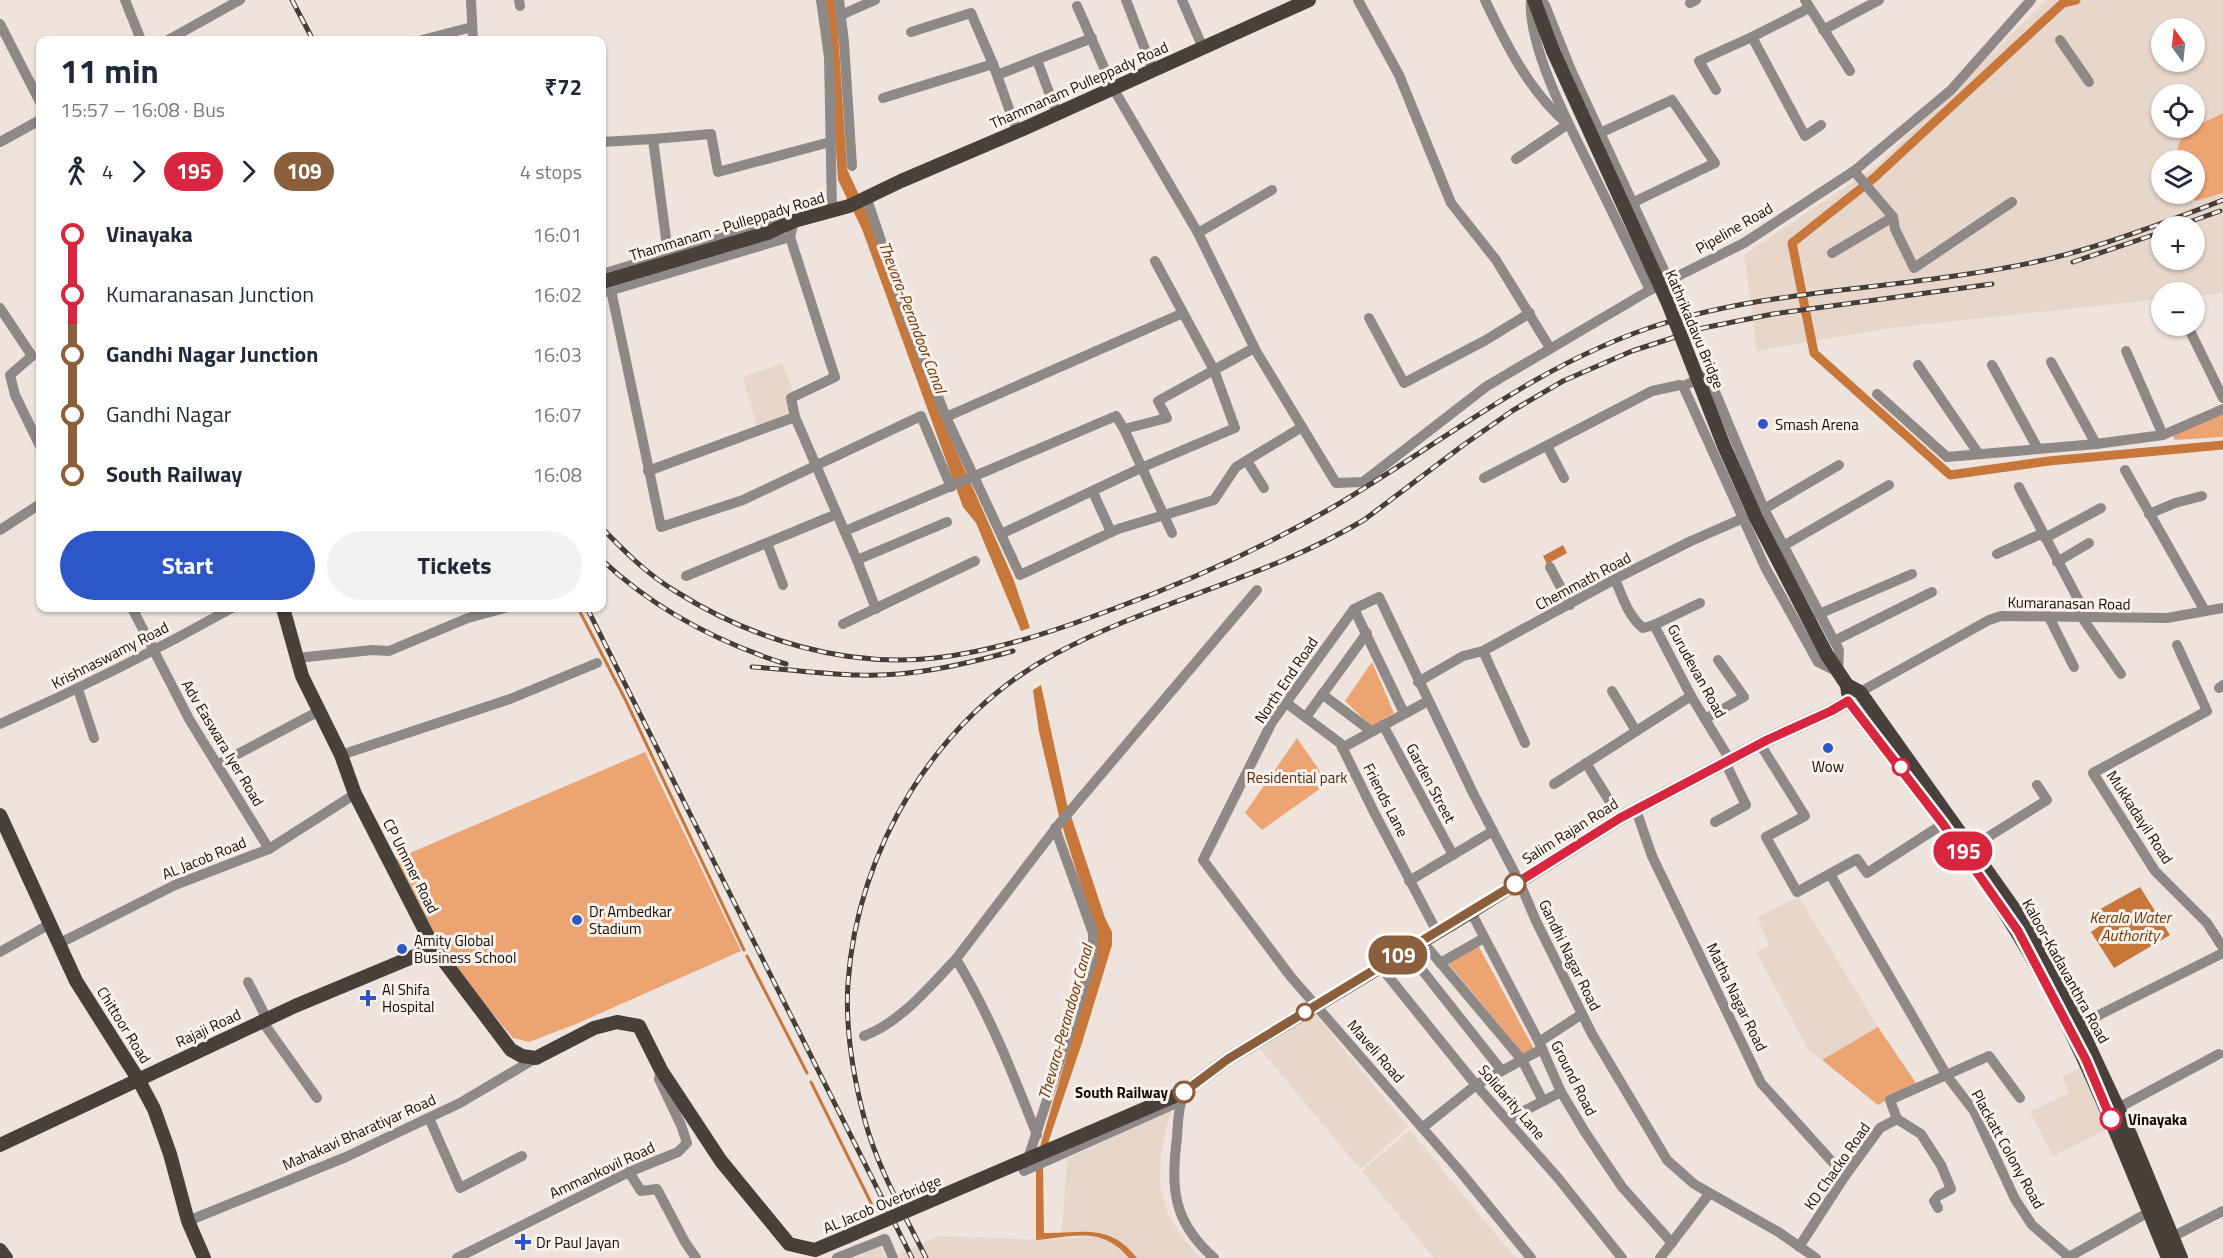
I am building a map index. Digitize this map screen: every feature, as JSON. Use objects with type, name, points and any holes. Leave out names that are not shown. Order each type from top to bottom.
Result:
[{"type":"main road","name":"Thammanam Pulleppady Road","points":[[859,202],[901,181],[1057,114],[1308,0]]},
{"type":"main road","name":"Kathrikadavu Bridge","points":[[1535,3],[1552,51],[1668,303],[1724,446],[1757,520],[1827,655],[1847,685]]},
{"type":"main road","name":"Thammanam - Pulleppady Road","points":[[606,288],[767,233],[794,221],[859,202]]},
{"type":"main road","name":"CP Ummer Road","points":[[284,612],[302,676],[340,755],[355,794],[434,948],[511,1050],[522,1056],[537,1058]]},
{"type":"main road","points":[[1831,711],[1838,693],[1838,672]]},
{"type":"main road","points":[[1847,685],[1860,692]]},
{"type":"main road","points":[[1847,685],[1848,701]]},
{"type":"main road","name":"Kaloor-Kadavanthra Road","points":[[1860,692],[1972,847],[2005,904],[2086,1060],[2155,1210],[2172,1237],[2181,1258]]},
{"type":"main road","name":"Kaloor-Kadavanthra Road","points":[[1848,701],[2005,904],[2022,920],[2079,1025],[2118,1108],[2155,1210],[2168,1258]]},
{"type":"main road","name":"Salim Rajan Road","points":[[1182,1096],[1228,1059],[1471,912],[1620,818],[1760,744],[1848,701]]},
{"type":"main road","name":"Chittoor Road","points":[[0,815],[76,981],[138,1079],[154,1109],[188,1221],[204,1258]]},
{"type":"main road","name":"Rajaji Road","points":[[0,1145],[265,1020],[434,948]]},
{"type":"main road","points":[[537,1058],[594,1028],[616,1022],[639,1026],[661,1070]]},
{"type":"main road","name":"AL Jacob Overbridge","points":[[661,1070],[721,1161],[789,1244],[815,1250],[1182,1096]]},
{"type":"main road","points":[[0,1250],[6,1258]]},
{"type":"street","points":[[125,0],[139,36]]},
{"type":"street","points":[[175,36],[240,0]]},
{"type":"street","points":[[471,0],[473,36]]},
{"type":"street","points":[[821,0],[829,57],[832,210]]},
{"type":"street","points":[[839,0],[852,166]]},
{"type":"street","points":[[841,15],[875,0]]},
{"type":"street","points":[[1126,0],[1153,70]]},
{"type":"street","points":[[1182,0],[1203,48]]},
{"type":"street","points":[[1358,0],[1399,75],[1451,203],[1496,260],[1550,348]]},
{"type":"street","points":[[1485,0],[1529,82],[1553,111],[1568,124]]},
{"type":"street","points":[[1823,30],[1879,0]]},
{"type":"street","name":"Pipeline Road","points":[[1302,427],[1336,483],[1363,482],[1487,386],[1650,291],[1744,243],[1856,174],[1951,90],[2031,0]]},
{"type":"street","points":[[1650,291],[1568,124],[1540,49],[1530,10],[1535,3],[1545,5],[1601,136],[1634,202],[1669,281]]},
{"type":"street","points":[[1716,90],[1699,60],[1752,37],[1807,4],[1850,71]]},
{"type":"street","points":[[859,202],[971,478],[1020,575],[1111,532],[1214,500],[1236,467],[1302,427],[1254,348],[1198,233],[1113,88],[1077,6]]},
{"type":"street","points":[[911,32],[970,13],[976,21],[1017,131]]},
{"type":"street","points":[[0,24],[36,94]]},
{"type":"street","points":[[437,36],[472,27]]},
{"type":"street","points":[[1752,37],[1805,136],[1821,125]]},
{"type":"street","points":[[997,75],[1092,38]]},
{"type":"street","points":[[2060,40],[2089,82]]},
{"type":"street","points":[[1037,60],[1057,114]]},
{"type":"street","points":[[883,98],[993,64]]},
{"type":"street","points":[[1581,149],[1672,99],[1715,163],[1634,202]]},
{"type":"street","points":[[0,142],[36,122]]},
{"type":"street","points":[[1516,159],[1568,124]]},
{"type":"street","points":[[606,142],[711,134],[718,172],[830,142]]},
{"type":"street","points":[[653,139],[668,254]]},
{"type":"street","points":[[1856,174],[1893,217],[1895,229],[1914,268],[2012,202]]},
{"type":"street","points":[[1198,233],[1272,190]]},
{"type":"street","points":[[1833,253],[1893,217]]},
{"type":"street","points":[[606,273],[769,224],[786,220],[794,221],[790,237],[834,377],[791,398],[795,417],[876,609]]},
{"type":"street","points":[[606,288],[790,237]]},
{"type":"street","points":[[1000,534],[1143,467],[1234,428],[1214,370],[1155,261]]},
{"type":"street","points":[[606,292],[661,527],[743,500],[921,416],[952,486]]},
{"type":"street","points":[[0,308],[36,353],[10,375],[15,395],[36,438]]},
{"type":"street","points":[[945,417],[1183,313]]},
{"type":"street","points":[[1369,318],[1404,383],[1486,340],[1530,313]]},
{"type":"street","points":[[2192,336],[2223,398]]},
{"type":"street","points":[[1124,429],[1167,418],[1158,400],[1254,348]]},
{"type":"street","points":[[2126,351],[2163,435]]},
{"type":"street","points":[[2052,362],[2096,444]]},
{"type":"street","points":[[1992,364],[2038,449]]},
{"type":"street","points":[[1918,365],[1978,453]]},
{"type":"street","points":[[1484,478],[1652,391],[1683,386],[1708,375],[1764,509],[1839,650],[1838,672],[1818,662],[1765,567],[1683,386]]},
{"type":"street","points":[[1877,394],[1947,457],[2096,444],[2163,435],[2223,409]]},
{"type":"street","points":[[845,531],[1116,416],[1143,467],[1162,515],[1172,533]]},
{"type":"street","points":[[648,471],[795,417]]},
{"type":"street","points":[[1547,446],[1564,478]]},
{"type":"street","points":[[1247,461],[1264,488]]},
{"type":"street","name":"Chemmath Road","points":[[1418,682],[1463,656],[1483,651],[1615,579],[1764,509],[1839,465]]},
{"type":"street","points":[[2125,470],[2205,611]]},
{"type":"street","points":[[1783,546],[1889,485]]},
{"type":"street","points":[[2019,487],[2078,599],[2083,619],[2121,674]]},
{"type":"street","points":[[1093,492],[1111,532]]},
{"type":"street","points":[[2149,514],[2202,495]]},
{"type":"street","points":[[0,530],[36,507]]},
{"type":"street","points":[[1997,554],[2044,536],[2102,508]]},
{"type":"street","points":[[686,576],[837,514]]},
{"type":"street","points":[[857,560],[947,522]]},
{"type":"street","points":[[767,543],[783,585]]},
{"type":"street","points":[[2057,562],[2089,543]]},
{"type":"street","points":[[843,624],[975,561]]},
{"type":"street","points":[[1550,567],[1570,605]]},
{"type":"street","points":[[1819,614],[1912,574]]},
{"type":"street","name":"Gurudevan Road","points":[[1615,579],[1636,623],[1642,628],[1654,625],[1728,761],[1746,804],[1715,822]]},
{"type":"street","points":[[864,1036],[876,1032],[916,1001],[956,959],[1057,826],[1257,590]]},
{"type":"street","points":[[1834,641],[1932,592]]},
{"type":"street","name":"North End Road","points":[[1203,860],[1272,722],[1285,702],[1354,609],[1378,597]]},
{"type":"street","name":"Gandhi Nagar Road","points":[[1378,597],[1592,1034],[1667,1160],[1709,1194],[1780,1233],[1816,1258]]},
{"type":"street","points":[[1654,625],[1700,603]]},
{"type":"street","name":"Kumaranasan Road","points":[[1860,692],[1989,620],[2001,616],[2083,619],[2167,618],[2223,608]]},
{"type":"street","points":[[1354,609],[1404,713]]},
{"type":"street","name":"Adv Easwara Iyer Road","points":[[134,612],[189,719],[269,849]]},
{"type":"street","name":"Krishnaswamy Road","points":[[0,724],[154,652],[225,612]]},
{"type":"street","points":[[297,658],[372,650],[389,651],[468,618],[490,612]]},
{"type":"street","points":[[2049,617],[2074,667]]},
{"type":"street","points":[[1306,717],[1367,633]]},
{"type":"street","name":"Mukkadayil Road","points":[[2177,645],[2206,711],[2093,773],[2155,871],[2207,923],[2223,950]]},
{"type":"street","points":[[1483,651],[1525,743]]},
{"type":"street","points":[[1705,719],[1744,697],[1718,660]]},
{"type":"street","points":[[340,755],[510,699],[597,663]]},
{"type":"street","points":[[78,689],[94,738]]},
{"type":"street","points":[[1611,692],[1636,731]]},
{"type":"street","points":[[1322,694],[1371,732]]},
{"type":"street","points":[[1554,784],[1691,696]]},
{"type":"street","points":[[1342,748],[1428,701]]},
{"type":"street","name":"Friends Lane","points":[[1285,702],[1340,743],[1437,932]]},
{"type":"street","points":[[217,765],[319,711]]},
{"type":"street","name":"Garden Street","points":[[1383,725],[1453,855]]},
{"type":"street","points":[[1760,744],[1805,816],[1766,837],[1797,892],[1857,859],[1867,873],[1943,824]]},
{"type":"street","points":[[1586,763],[1620,818]]},
{"type":"street","points":[[1972,847],[2047,800],[2037,785]]},
{"type":"street","name":"AL Jacob Road","points":[[60,943],[176,885],[269,849],[355,794]]},
{"type":"street","name":"Matha Nagar Road","points":[[1636,810],[1652,856],[1761,1083],[1845,1176]]},
{"type":"street","points":[[1057,826],[1093,933],[1093,958],[1024,1171],[1182,1096]]},
{"type":"street","points":[[1409,881],[1493,831]]},
{"type":"street","name":"Maveli Road","points":[[1203,860],[1291,977],[1531,1258]]},
{"type":"street","name":"Plackatt Colony Road","points":[[1830,874],[1947,1076],[1974,1111],[2015,1199],[2032,1225],[2068,1258],[2155,1210]]},
{"type":"street","name":"Ground Road","points":[[1471,912],[1561,1092],[1585,1132],[1622,1187],[1672,1243]]},
{"type":"street","points":[[0,952],[50,924]]},
{"type":"street","points":[[1440,963],[1484,938]]},
{"type":"street","points":[[1422,941],[1522,1060],[1543,1101]]},
{"type":"street","points":[[2079,1025],[2223,950]]},
{"type":"street","points":[[1407,951],[1502,1071]]},
{"type":"street","points":[[956,959],[976,992],[995,1033],[1037,1135]]},
{"type":"street","name":"Solidarity Lane","points":[[1380,966],[1476,1085],[1508,1119],[1622,1258]]},
{"type":"street","points":[[248,982],[265,1020],[317,1098]]},
{"type":"street","points":[[1422,1128],[1476,1085],[1522,1060],[1582,1014]]},
{"type":"street","points":[[2118,1108],[2219,1054]]},
{"type":"street","points":[[1938,1208],[1934,1201],[1951,1189],[1941,1165],[1921,1134],[1898,1119],[1890,1100],[1989,1056],[2020,1098]]},
{"type":"street","name":"Mahakavi Bharatiyar Road","points":[[188,1221],[346,1157],[460,1102],[537,1058]]},
{"type":"street","name":"Ammankovil Road","points":[[457,1258],[629,1172],[678,1152],[687,1143],[681,1125],[659,1080],[661,1070]]},
{"type":"street","points":[[1508,1119],[1561,1092]]},
{"type":"street","points":[[1182,1096],[1173,1180],[1179,1210],[1190,1231],[1214,1258]]},
{"type":"street","points":[[429,1118],[460,1188],[522,1156]]},
{"type":"street","name":"KD Chacko Road","points":[[1799,1247],[1845,1176],[1880,1128],[1898,1119]]},
{"type":"street","points":[[629,1172],[641,1191],[657,1189],[696,1258]]},
{"type":"street","points":[[1660,1258],[1709,1194]]},
{"type":"street","points":[[2172,1237],[2223,1211]]},
{"type":"street","points":[[837,1258],[885,1239],[893,1258]]},
{"type":"shaded area","points":[[2047,0],[2223,0],[2223,293],[2205,295],[2205,282],[2151,282],[2151,300],[1890,328],[1757,351],[1744,255],[1875,167]]},
{"type":"shaded area","points":[[782,363],[795,396],[792,418],[758,430],[743,377]]},
{"type":"shaded area","points":[[1799,897],[1878,1027],[1822,1060],[1809,1051],[1756,952],[1769,945],[1757,917]]},
{"type":"shaded area","points":[[1316,1015],[1408,1127],[1360,1169],[1260,1049]]},
{"type":"shaded area","points":[[2082,1066],[2108,1129],[2053,1156],[2030,1112],[2069,1093],[2063,1077]]},
{"type":"shaded area","points":[[1172,1109],[1161,1154],[1160,1184],[1168,1215],[1182,1237],[1200,1258],[1137,1258],[1114,1237],[1101,1232],[1062,1232],[1067,1159]]},
{"type":"shaded area","points":[[1410,1130],[1516,1258],[1434,1258],[1362,1171]]},
{"type":"shaded area","points":[[939,1236],[1044,1240],[1101,1237],[1112,1242],[1128,1258],[899,1258],[898,1255]]},
{"type":"shaded area","points":[[880,1246],[886,1258],[855,1258]]},
{"type":"green space","points":[[2223,113],[2223,193],[2205,198],[2205,150],[2178,150],[2183,138],[2205,138],[2205,122]]},
{"type":"green space","points":[[2220,414],[2223,415],[2223,437],[2175,440],[2172,435]]},
{"type":"green space","points":[[1372,662],[1394,713],[1372,727],[1345,701]]},
{"type":"green space","name":"Residential park","points":[[1297,738],[1328,783],[1262,830],[1245,813]]},
{"type":"green space","name":"Dr Ambedkar Stadium","points":[[645,752],[741,951],[576,1024],[529,1042],[513,1038],[462,977],[441,946],[396,859]]},
{"type":"green space","points":[[1478,945],[1534,1049],[1524,1055],[1448,963]]},
{"type":"green space","points":[[1878,1027],[1916,1083],[1878,1105],[1822,1060]]},
{"type":"water","name":"Thevara-Perandoor Canal","points":[[826,0],[836,0],[847,169],[865,208],[943,421],[1013,578],[1030,628],[1021,631],[976,523],[963,507],[862,229],[838,180]]},
{"type":"water","points":[[1563,545],[1567,553],[1547,564],[1543,556]]},
{"type":"water","name":"Thevara-Perandoor Canal","points":[[1041,685],[1067,804],[1105,918],[1112,932],[1112,945],[1049,1140],[1043,1168],[1044,1233],[1094,1232],[1116,1239],[1137,1258],[1129,1258],[1119,1248],[1097,1237],[1075,1236],[1036,1240],[1036,1171],[1041,1143],[1071,1041],[1096,933],[1059,816],[1039,732],[1033,690]]},
{"type":"water","name":"Kerala Water Authority","points":[[2140,887],[2170,935],[2114,968],[2091,932],[2101,925],[2093,913]]},
{"type":"waterway","points":[[2076,0],[2063,3],[1874,178],[1792,243],[1814,353],[1950,475],[2049,461],[2223,445]]},
{"type":"waterway","points":[[580,612],[625,699],[744,950]]},
{"type":"waterway","points":[[747,956],[807,1073]]},
{"type":"waterway","points":[[811,1082],[875,1211]]},
{"type":"railway","points":[[292,0],[311,36]]},
{"type":"railway","points":[[606,532],[636,562],[665,584],[704,608],[767,636],[833,654],[867,658],[901,660],[958,655],[1025,639],[1091,617],[1223,564],[1328,510],[1524,387],[1606,345],[1649,328],[1725,308],[1764,301],[1961,275],[2037,262],[2117,239],[2223,200]]},
{"type":"railway","points":[[2205,216],[2220,211]]},
{"type":"railway","points":[[2073,262],[2151,236]]},
{"type":"railway","points":[[926,1258],[900,1208],[870,1139],[851,1052],[848,983],[855,933],[867,884],[886,837],[910,792],[940,751],[974,713],[1012,681],[1055,654],[1093,635],[1289,558],[1364,520],[1512,411],[1563,381],[1632,351],[1703,328],[1773,314],[1992,284]]},
{"type":"railway","points":[[606,564],[643,594],[688,622],[735,645],[786,664]]},
{"type":"railway","points":[[589,612],[912,1258]]},
{"type":"railway","points":[[752,667],[845,674],[897,674],[956,665],[1013,651]]},
{"type":"bus line","name":"195","points":[[1515,884],[1620,818],[1767,740],[1848,701],[1907,774],[2018,931],[2086,1060],[2111,1119]]},
{"type":"bus line","name":"109","points":[[1184,1092],[1228,1059],[1515,884]]},
{"type":"place","name":"Smash Arena","points":[[1763,424]]},
{"type":"place","name":"Wow","points":[[1828,748]]},
{"type":"place","name":"Dr Ambedkar Stadium","points":[[577,920]]},
{"type":"place","name":"Amity Global Business School","points":[[402,949]]},
{"type":"place","name":"Al Shifa Hospital","points":[[368,998]]},
{"type":"place","name":"South Railway","points":[[1184,1092]]},
{"type":"place","name":"Vinayaka","points":[[2111,1119]]},
{"type":"place","name":"Dr Paul Jayan","points":[[523,1242]]}]
